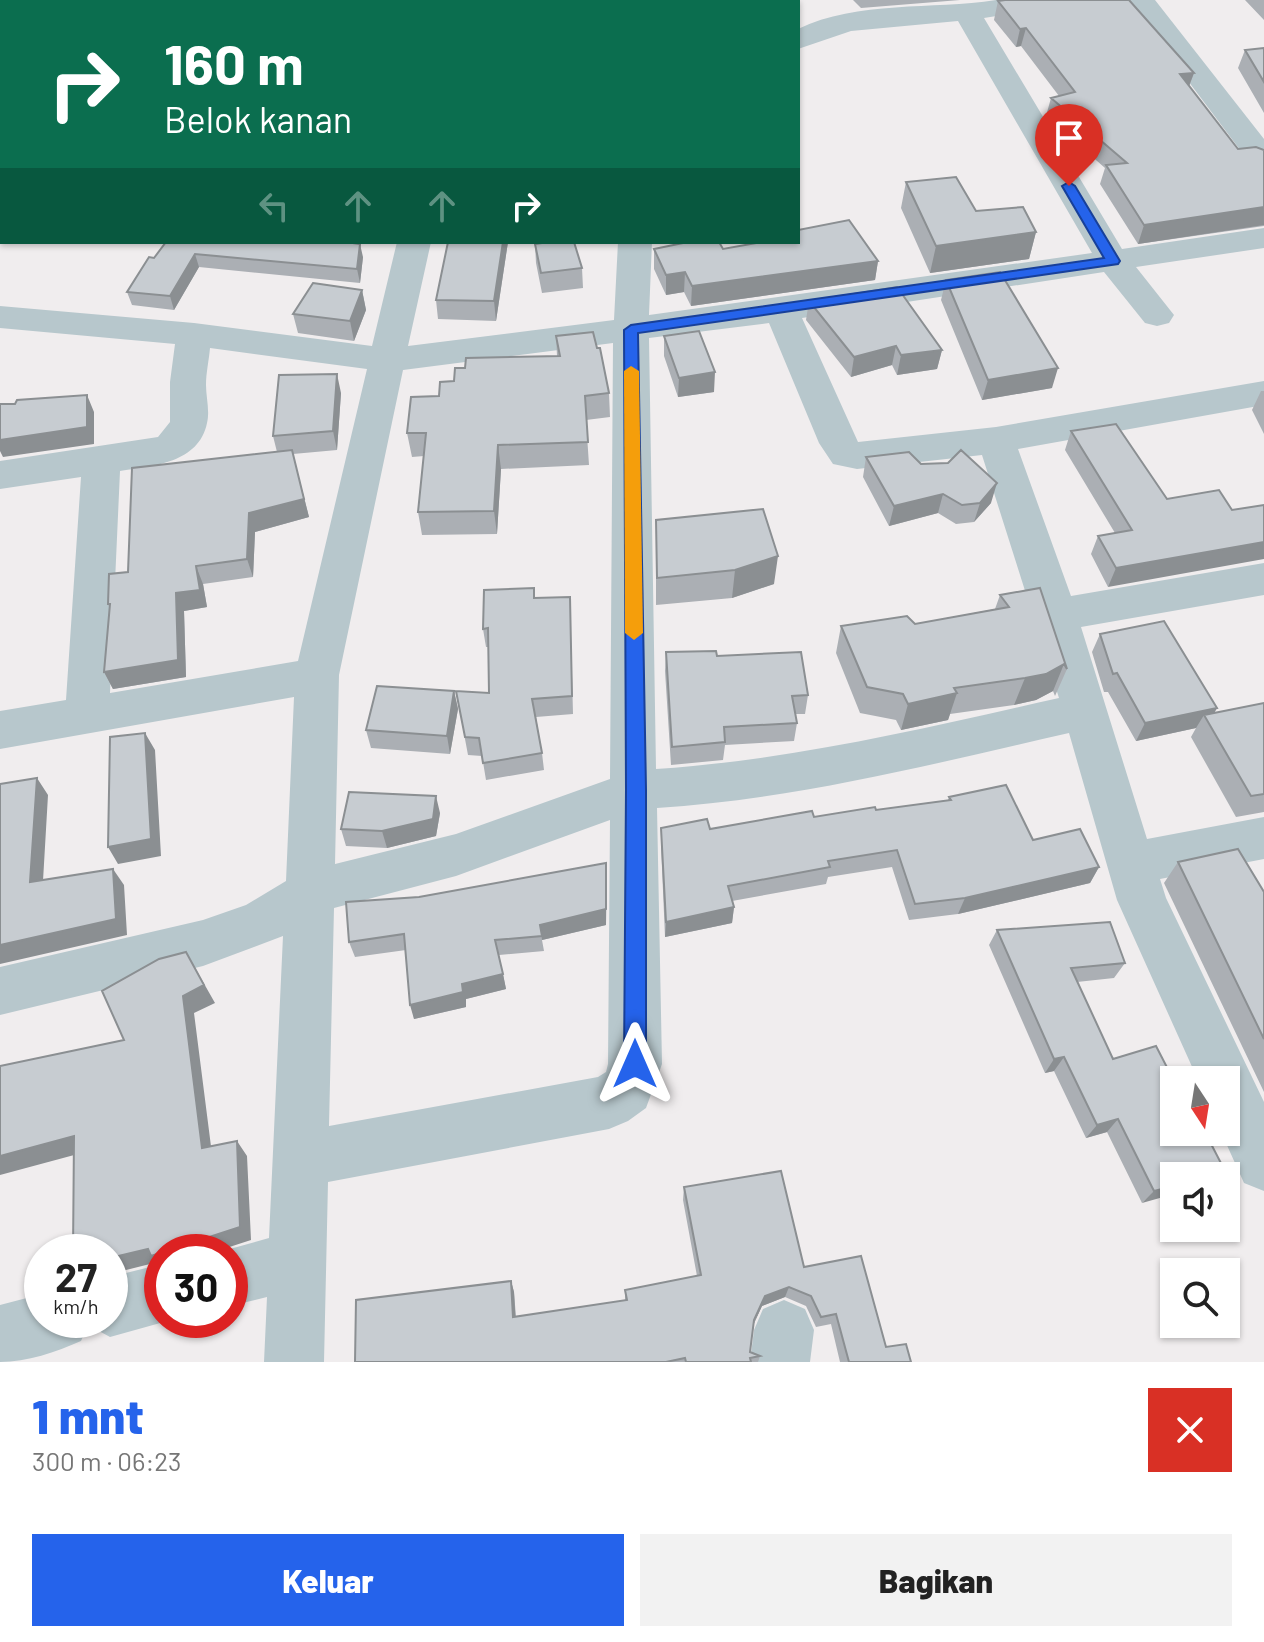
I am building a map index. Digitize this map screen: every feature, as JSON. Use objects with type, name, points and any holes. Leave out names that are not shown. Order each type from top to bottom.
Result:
[{"type":"street","points":[[800,40],[816,30],[838,24],[966,12],[1047,0]]},
{"type":"street","points":[[1141,0],[1264,160]]},
{"type":"street","points":[[966,12],[1113,261],[1157,315]]},
{"type":"street","points":[[0,317],[194,334],[387,360],[781,310],[1264,238]]},
{"type":"street","points":[[294,1362],[317,675],[414,244]]},
{"type":"street","points":[[303,1159],[609,1102],[627,1089],[635,1064],[636,790],[631,330],[635,244]]},
{"type":"street","points":[[781,310],[838,443],[847,455],[996,440],[1264,393]]},
{"type":"street","points":[[0,475],[101,462],[152,453],[171,446],[183,436],[189,422],[188,382],[194,334]]},
{"type":"street","points":[[996,440],[1056,615],[1142,900],[1219,1066]]},
{"type":"street","points":[[87,714],[101,462]]},
{"type":"street","points":[[1056,615],[1264,579]]},
{"type":"street","points":[[0,730],[317,675]]},
{"type":"street","points":[[0,991],[203,943],[262,922],[310,892],[456,855],[636,790],[724,784],[850,763],[1084,711]]},
{"type":"street","points":[[1132,863],[1264,838]]},
{"type":"street","points":[[1240,1111],[1264,1163]]},
{"type":"street","points":[[248,1272],[296,1260]]},
{"type":"street","points":[[0,1335],[24,1329]]},
{"type":"building","points":[[1129,0],[1194,73],[1180,74],[1238,149],[1256,147],[1264,150],[1264,207],[1144,225],[1106,165],[1127,163],[1051,98],[1075,92],[1026,28],[1020,29],[998,1]]},
{"type":"building","points":[[1264,48],[1264,82],[1245,50]]},
{"type":"building","points":[[956,177],[976,211],[1023,207],[1036,232],[936,246],[906,182]]},
{"type":"building","points":[[849,220],[878,261],[692,286],[685,272],[666,275],[654,249],[678,244],[720,244],[723,249],[751,244],[800,244],[800,230]]},
{"type":"building","points":[[164,244],[360,244],[357,269],[195,254],[170,296],[127,292],[149,257],[154,258]]},
{"type":"building","points":[[448,244],[503,244],[494,301],[436,300]]},
{"type":"building","points":[[535,244],[575,244],[582,268],[541,273]]},
{"type":"building","points":[[1000,272],[1058,368],[988,380],[946,280]]},
{"type":"building","points":[[313,283],[362,290],[350,321],[293,314]]},
{"type":"building","points":[[897,287],[942,350],[901,355],[896,346],[854,357],[809,301]]},
{"type":"building","points":[[699,331],[715,372],[679,378],[664,336]]},
{"type":"building","points":[[593,332],[597,348],[600,348],[609,393],[585,396],[588,442],[498,445],[494,511],[418,512],[426,433],[407,433],[411,397],[439,396],[440,382],[454,381],[455,368],[465,368],[466,358],[560,356],[556,336]]},
{"type":"building","points":[[337,374],[333,431],[273,436],[279,375]]},
{"type":"building","points":[[87,395],[87,427],[0,440],[0,404]]},
{"type":"building","points":[[1116,424],[1167,499],[1219,490],[1232,510],[1264,505],[1264,542],[1116,568],[1098,536],[1132,530],[1071,431]]},
{"type":"building","points":[[292,450],[304,499],[249,513],[247,559],[196,566],[200,590],[176,593],[178,660],[104,672],[110,604],[109,574],[128,572],[132,468]]},
{"type":"building","points":[[961,450],[997,483],[980,503],[962,505],[943,494],[894,506],[866,457],[909,452],[921,464],[948,463]]},
{"type":"building","points":[[763,509],[778,556],[735,570],[657,578],[656,520]]},
{"type":"building","points":[[534,588],[534,598],[570,597],[572,696],[532,699],[542,753],[483,763],[479,738],[465,737],[456,691],[489,693],[488,628],[483,629],[484,590]]},
{"type":"building","points":[[1040,588],[1067,669],[1064,664],[1046,674],[954,688],[957,693],[908,704],[903,694],[867,687],[841,626],[907,616],[915,624],[1009,607],[1000,595]]},
{"type":"building","points":[[1164,621],[1217,708],[1145,723],[1117,673],[1113,674],[1100,634]]},
{"type":"building","points":[[716,651],[717,656],[801,652],[808,695],[792,696],[797,723],[724,727],[725,742],[672,747],[666,652]]},
{"type":"building","points":[[377,686],[454,691],[447,736],[366,730]]},
{"type":"building","points":[[1264,703],[1264,794],[1251,796],[1204,715]]},
{"type":"building","points":[[145,733],[151,839],[108,847],[110,737]]},
{"type":"building","points":[[37,778],[30,882],[113,869],[116,919],[0,945],[0,784]]},
{"type":"building","points":[[1006,785],[1033,840],[1080,829],[1099,867],[965,898],[915,904],[897,850],[828,861],[830,867],[728,886],[734,907],[666,922],[661,828],[707,819],[710,829],[812,811],[814,817],[875,807],[876,810],[951,800],[949,797]]},
{"type":"building","points":[[349,792],[436,796],[433,819],[382,831],[341,829]]},
{"type":"building","points":[[1238,849],[1264,892],[1264,1039],[1178,862]]},
{"type":"building","points":[[606,863],[606,909],[540,925],[542,936],[495,940],[503,974],[462,984],[463,992],[410,1005],[404,934],[349,942],[346,902],[419,897]]},
{"type":"building","points":[[1110,922],[1125,963],[1071,968],[1113,1059],[1156,1046],[1166,1066],[1160,1066],[1160,1146],[1212,1146],[1220,1162],[1160,1162],[1160,1190],[1154,1191],[1118,1119],[1097,1125],[1064,1057],[1054,1059],[997,930]]},
{"type":"building","points":[[186,952],[204,985],[183,996],[202,1148],[237,1141],[240,1227],[219,1234],[144,1234],[144,1250],[128,1254],[128,1234],[73,1234],[74,1136],[0,1156],[0,1066],[124,1040],[102,991],[159,959]]},
{"type":"building","points":[[781,1171],[804,1267],[861,1256],[886,1347],[906,1344],[911,1362],[849,1362],[836,1314],[821,1317],[811,1296],[789,1287],[765,1296],[754,1320],[750,1352],[760,1356],[750,1358],[751,1362],[686,1362],[685,1358],[666,1362],[355,1362],[356,1300],[511,1281],[513,1317],[627,1300],[625,1290],[701,1275],[684,1187]]},
{"type":"slow traffic","points":[[631,371],[634,633]]},
{"type":"route","points":[[635,1064],[636,790],[631,330],[1113,261],[1069,186]]}]
